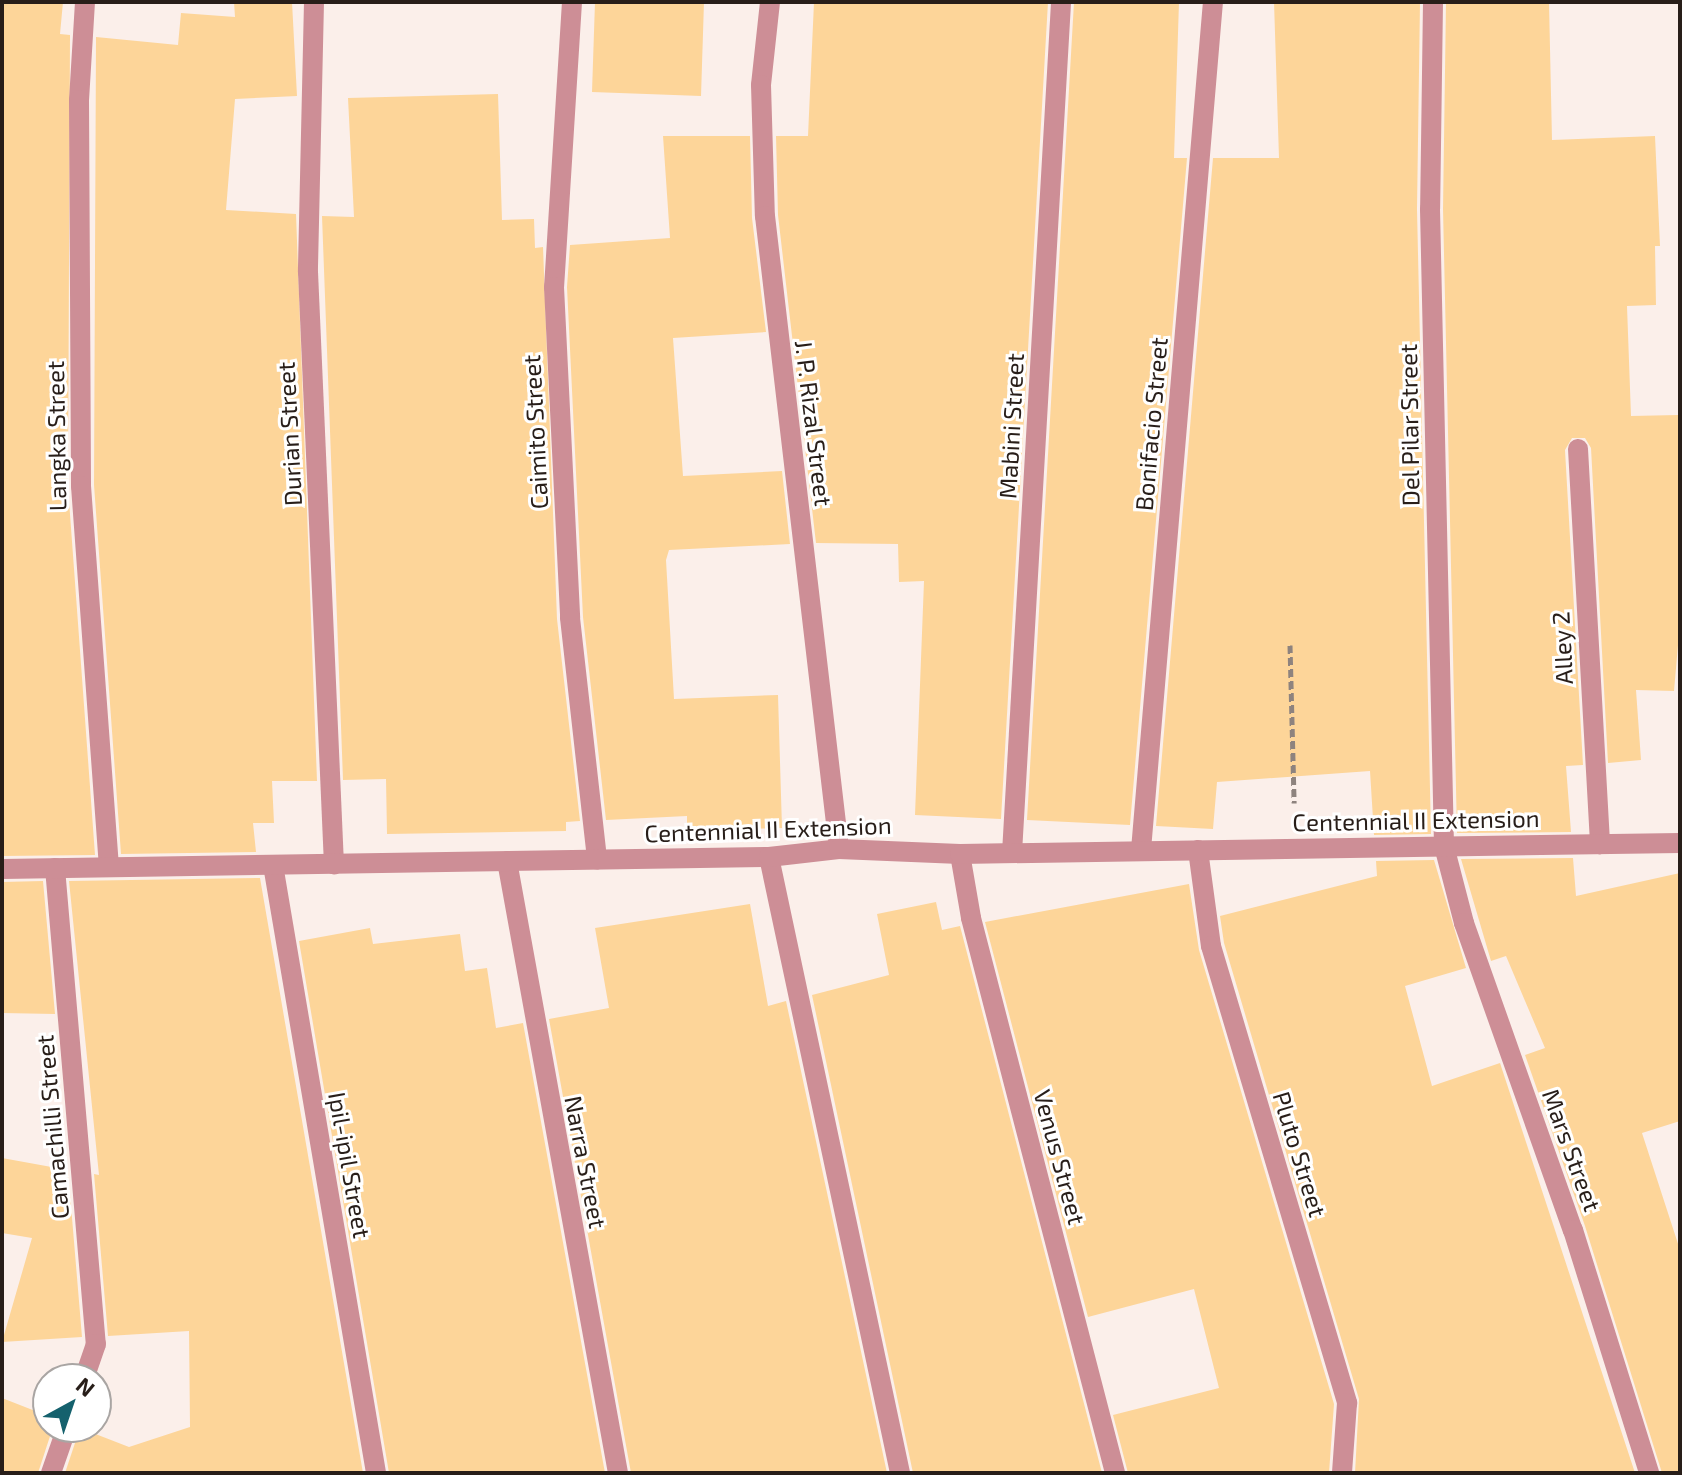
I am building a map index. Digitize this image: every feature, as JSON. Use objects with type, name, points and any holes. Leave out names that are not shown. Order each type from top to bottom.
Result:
[{"type":"street","name":"Langka Street","points":[[85,2],[79,100],[81,486],[109,867]]},
{"type":"street","name":"Durian Street","points":[[314,2],[308,272],[334,864]]},
{"type":"street","name":"Caimito Street","points":[[572,2],[554,287],[570,618],[597,859]]},
{"type":"street","name":"J. P. Rizal Street","points":[[770,2],[761,85],[765,216],[839,849]]},
{"type":"street","name":"Mabini Street","points":[[1012,853],[1061,2]]},
{"type":"street","name":"Bonifacio Street","points":[[1141,850],[1213,2]]},
{"type":"street","name":"Del Pilar Street","points":[[1433,2],[1430,209],[1444,846]]},
{"type":"street","name":"Alley 2","points":[[1578,449],[1600,844]]},
{"type":"street","name":"Centennial II Extension","points":[[2,869],[769,857],[839,849],[960,854],[1680,843]]},
{"type":"street","name":"Mars Street","points":[[1444,846],[1464,923],[1573,1230],[1649,1473]]},
{"type":"street","name":"Pluto Street","points":[[1198,850],[1211,946],[1347,1403],[1342,1473]]},
{"type":"street","name":"Venus Street","points":[[960,854],[971,918],[1115,1473]]},
{"type":"street","points":[[769,857],[900,1473]]},
{"type":"street","name":"Narra Street","points":[[507,861],[618,1473]]},
{"type":"street","name":"Ipil-ipil Street","points":[[273,865],[376,1473]]},
{"type":"street","name":"Camachilli Street","points":[[55,868],[96,1344],[89,1363]]},
{"type":"street","points":[[51,1473],[61,1443]]},
{"type":"path","points":[[1290,645],[1295,848]]},
{"type":"building","points":[[2,2],[63,2],[60,34],[70,35],[68,487],[95,855],[2,856]]},
{"type":"building","points":[[234,2],[292,2],[297,96],[235,99],[226,210],[296,214],[317,781],[272,781],[274,823],[253,823],[256,852],[121,854],[94,485],[96,37],[178,45],[181,13],[235,17]]},
{"type":"building","points":[[595,2],[704,2],[701,96],[592,92]]},
{"type":"building","points":[[814,2],[1048,2],[1001,819],[915,815],[924,581],[899,582],[898,544],[816,543],[778,215],[776,136],[808,136]]},
{"type":"building","points":[[1074,2],[1179,2],[1174,158],[1187,158],[1130,825],[1027,820]]},
{"type":"building","points":[[1274,2],[1420,2],[1417,209],[1431,834],[1374,835],[1370,771],[1217,782],[1213,829],[1156,826],[1213,158],[1279,158]]},
{"type":"building","points":[[1446,2],[1549,2],[1552,140],[1655,136],[1660,246],[1655,246],[1656,305],[1627,306],[1631,416],[1678,415],[1680,622],[1674,691],[1636,690],[1641,760],[1608,763],[1591,448],[1585,438],[1572,438],[1565,450],[1583,765],[1566,766],[1571,832],[1457,833],[1443,209]]},
{"type":"building","points":[[498,94],[502,220],[534,219],[535,248],[543,247],[557,619],[580,821],[566,822],[566,831],[387,834],[386,779],[343,780],[322,216],[354,217],[348,98]]},
{"type":"building","points":[[663,136],[750,136],[752,218],[766,332],[673,338],[683,476],[782,471],[790,544],[669,550],[666,560],[674,699],[778,695],[782,828],[687,830],[687,816],[606,820],[583,617],[567,287],[570,245],[670,238]]},
{"type":"building","points":[[1573,858],[1576,896],[1680,873],[1680,1121],[1642,1133],[1680,1250],[1680,1473],[1662,1473],[1585,1226],[1525,1055],[1545,1048],[1506,956],[1491,961],[1461,859]]},
{"type":"building","points":[[1434,860],[1466,968],[1405,986],[1432,1086],[1500,1063],[1635,1473],[1355,1473],[1359,1399],[1224,943],[1220,916],[1377,876],[1376,861]]},
{"type":"building","points":[[260,878],[363,1473],[65,1473],[75,1443],[112,1443],[112,1440],[129,1447],[190,1427],[189,1331],[108,1336],[94,1174],[99,1175],[69,881]]},
{"type":"building","points":[[43,881],[55,1014],[2,1013],[2,882]]},
{"type":"building","points":[[1189,884],[1199,950],[1334,1404],[1329,1473],[1128,1473],[1113,1415],[1219,1388],[1194,1289],[1088,1317],[985,922]]},
{"type":"building","points":[[936,902],[942,930],[960,926],[1102,1473],[913,1473],[812,995],[889,975],[877,914]]},
{"type":"building","points":[[750,904],[768,1006],[786,1001],[887,1473],[631,1473],[549,1019],[609,1008],[595,928]]},
{"type":"building","points":[[370,928],[373,944],[460,934],[465,971],[487,968],[496,1028],[523,1023],[605,1473],[389,1473],[299,941]]},
{"type":"building","points":[[2,1158],[68,1170],[82,1337],[2,1342],[32,1238],[2,1233]]},
{"type":"building","points":[[2,1398],[32,1410],[32,1443],[48,1443],[38,1473],[2,1473]]}]
